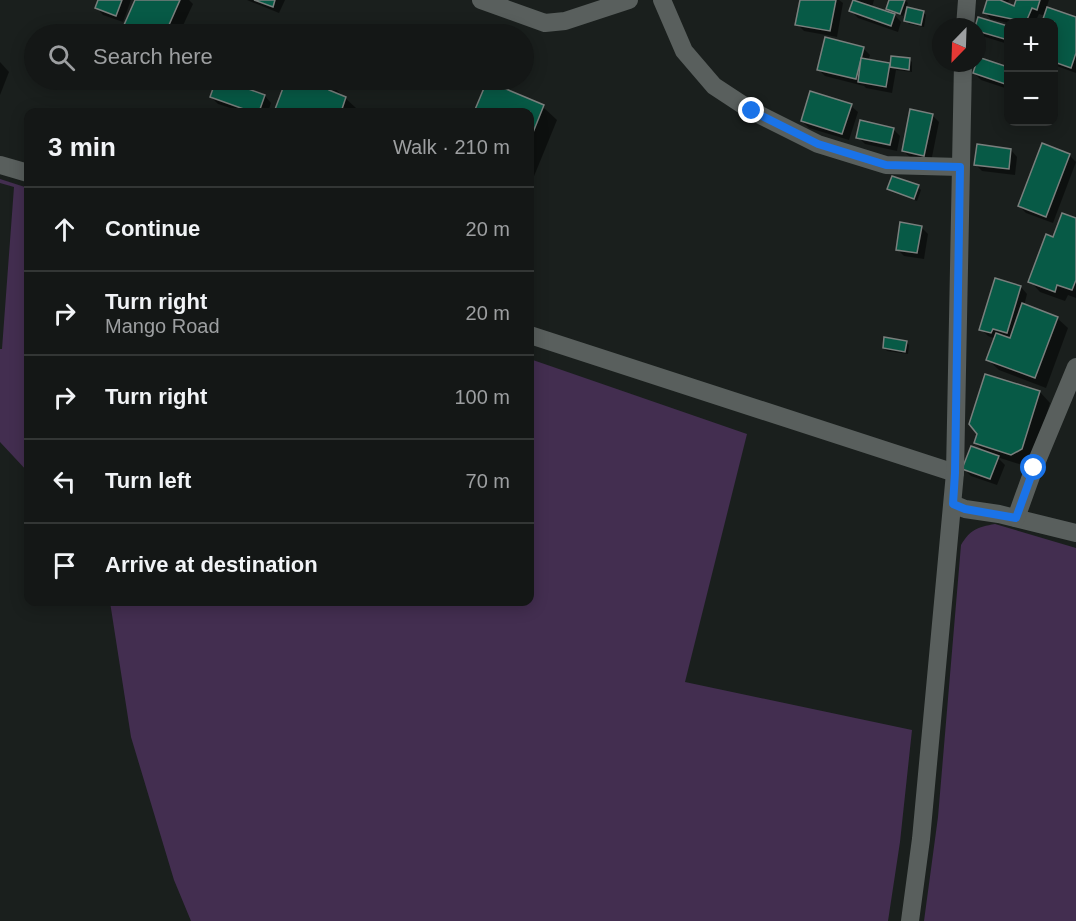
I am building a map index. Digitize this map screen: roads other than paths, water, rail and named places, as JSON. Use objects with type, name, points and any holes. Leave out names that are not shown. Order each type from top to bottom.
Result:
[{"type":"street","points":[[481,0],[545,23],[566,21],[630,0]]},
{"type":"street","points":[[662,0],[684,51],[714,86],[752,111],[818,144],[886,165],[960,167]]},
{"type":"street","points":[[965,18],[967,0]]},
{"type":"street","points":[[910,921],[921,839],[955,473],[963,72]]},
{"type":"street","points":[[0,165],[24,172]]},
{"type":"street","points":[[534,336],[955,473]]},
{"type":"street","points":[[1016,518],[1076,367]]},
{"type":"street","points":[[953,504],[965,509],[1016,518],[1076,533]]}]
